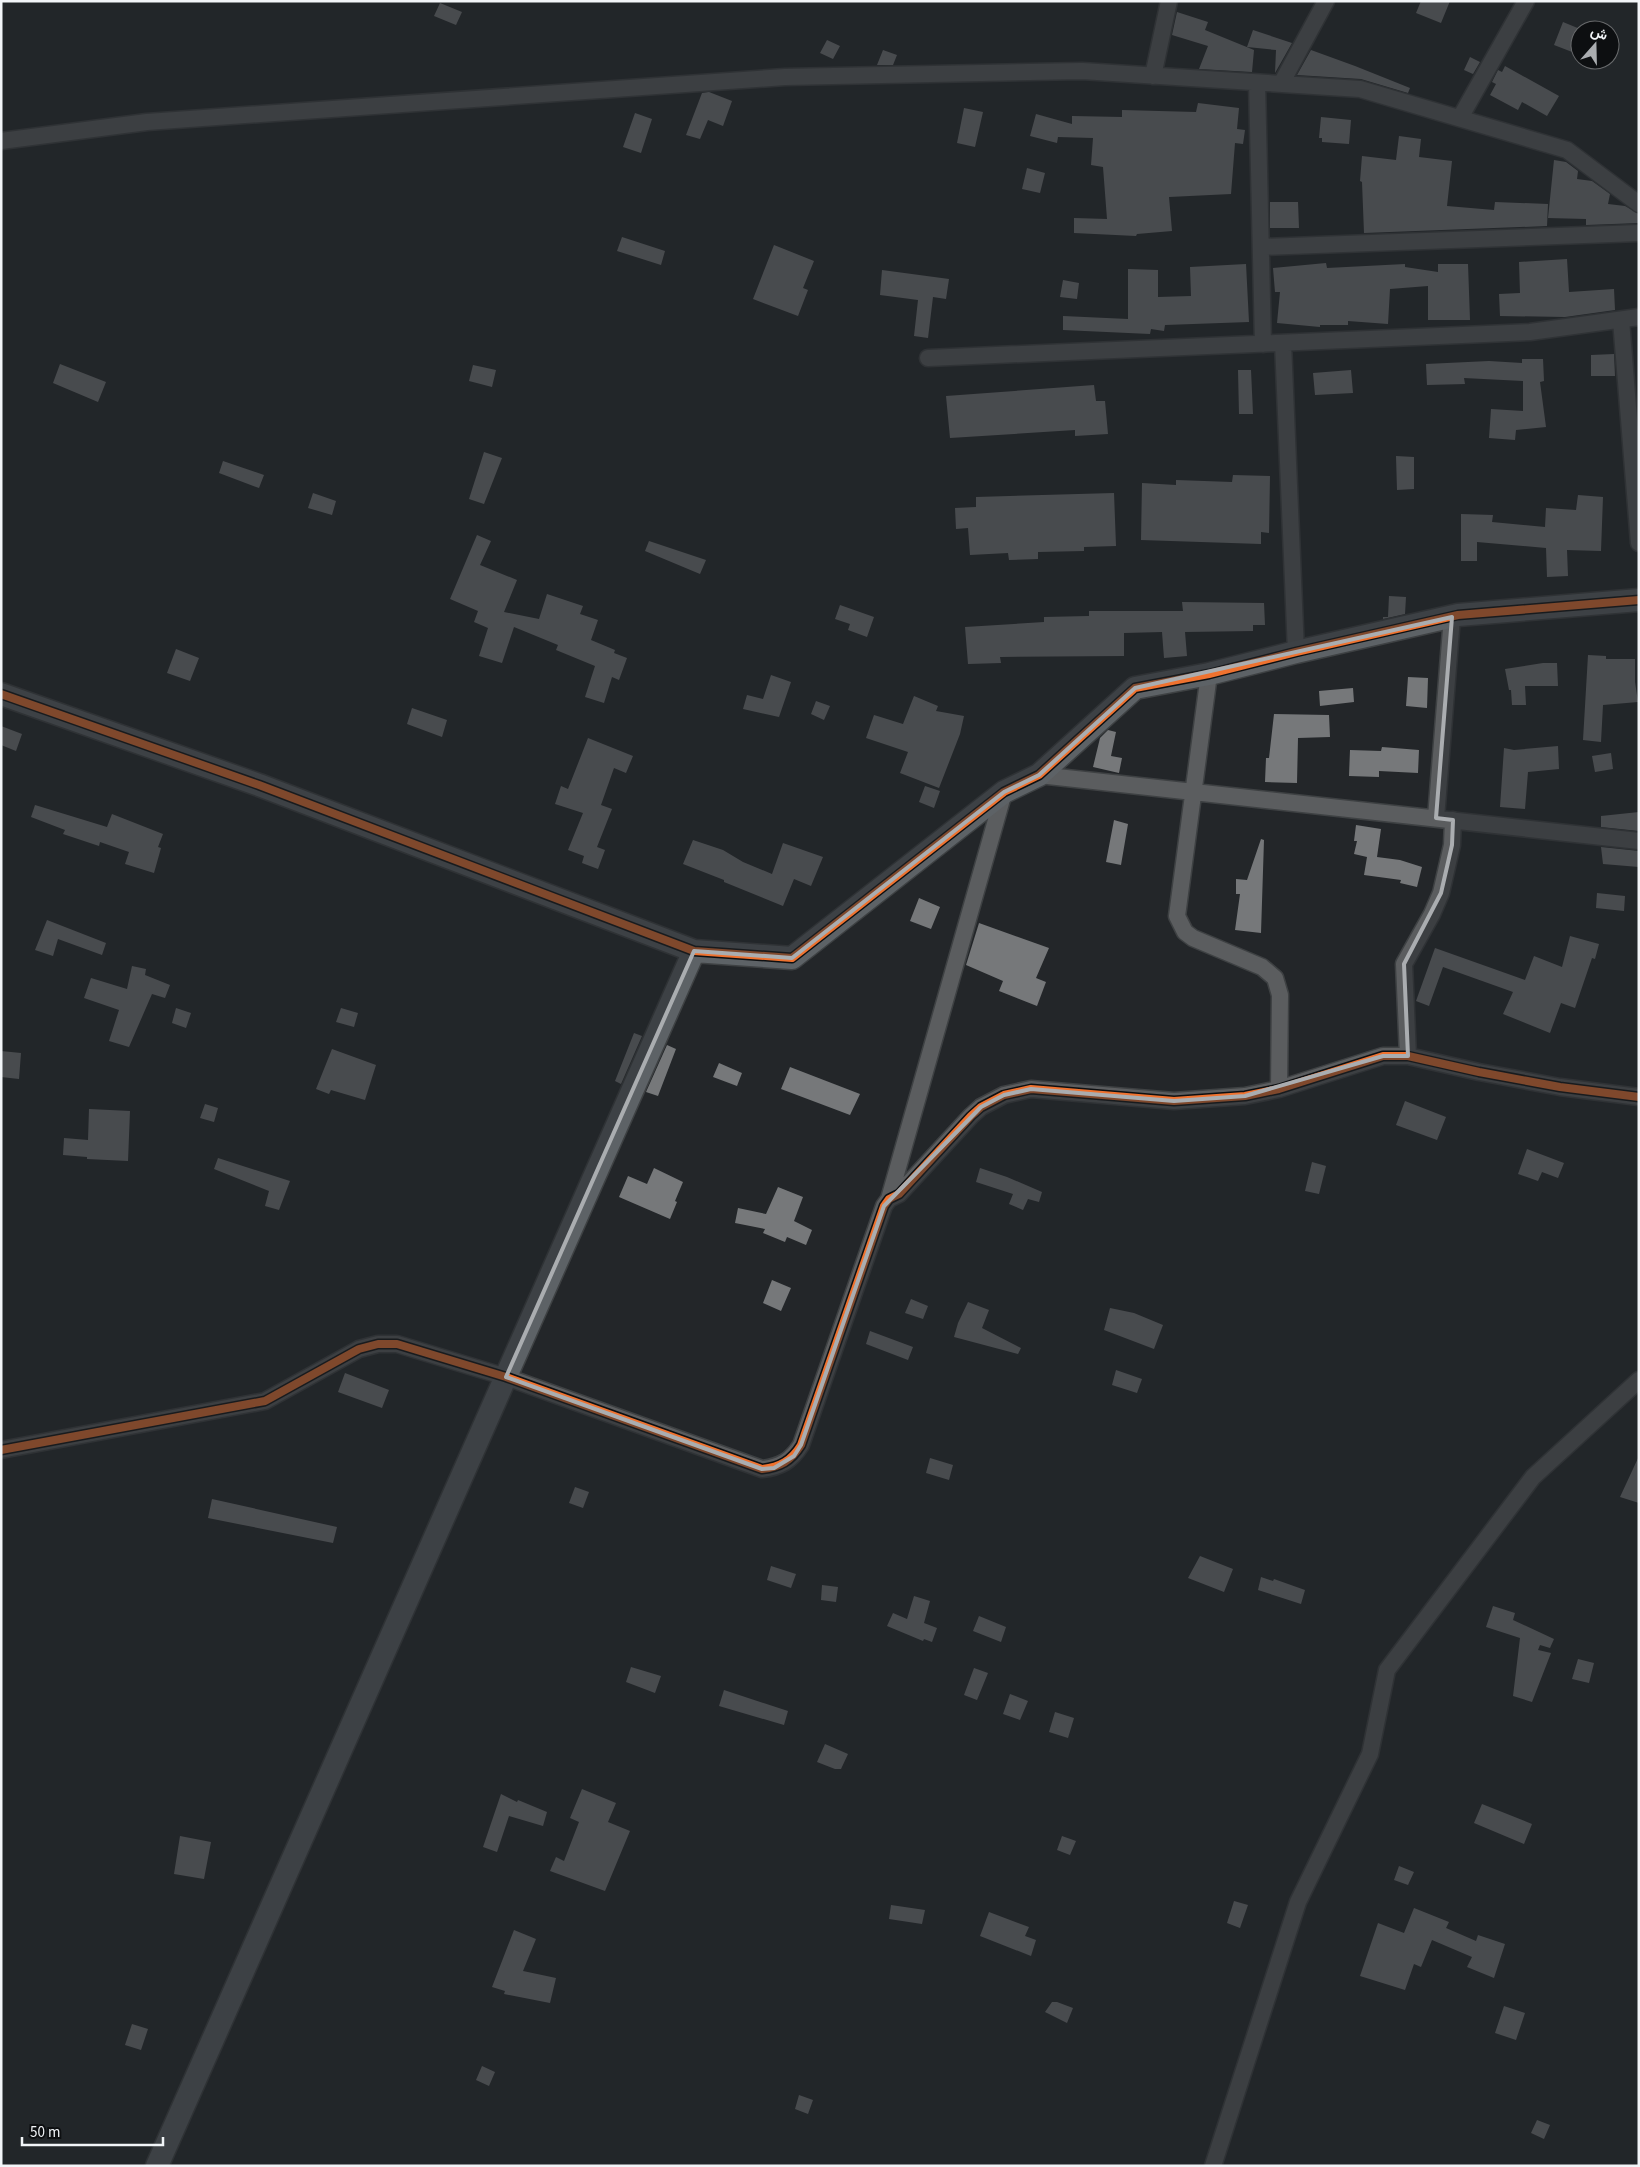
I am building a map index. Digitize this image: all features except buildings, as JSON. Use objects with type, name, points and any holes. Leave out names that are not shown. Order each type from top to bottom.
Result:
[{"type":"street","points":[[1153,76],[1169,1]]},
{"type":"street","points":[[1281,84],[1326,1]]},
{"type":"street","points":[[1460,118],[1526,1]]},
{"type":"street","points":[[1,141],[147,122],[785,77],[1082,71],[1360,89],[1567,150],[1639,204]]},
{"type":"street","points":[[1257,82],[1264,344]]},
{"type":"street","points":[[1261,247],[1639,233]]},
{"type":"street","points":[[928,358],[1530,332],[1639,317]]},
{"type":"street","points":[[1620,320],[1639,543]]},
{"type":"street","points":[[1283,343],[1296,652]]},
{"type":"street","points":[[1,694],[259,785],[694,951],[792,958],[1004,792],[1039,775],[1135,688],[1209,674],[1452,616],[1639,600]]},
{"type":"street","points":[[1436,818],[1452,616]]},
{"type":"street","points":[[1209,674],[1177,916],[1185,932],[1193,938],[1262,967],[1275,978],[1280,994],[1279,1089]]},
{"type":"street","points":[[1039,775],[1639,841]]},
{"type":"street","points":[[1,1450],[266,1401],[359,1349],[378,1344],[397,1344],[506,1377],[762,1469],[774,1468],[785,1463],[794,1456],[801,1445],[880,1215],[889,1199],[1004,792]]},
{"type":"street","points":[[1408,1056],[1404,964],[1432,914],[1441,893],[1450,853],[1453,820]]},
{"type":"street","points":[[157,2166],[694,951]]},
{"type":"street","points":[[889,1199],[899,1194],[981,1107],[1004,1094],[1031,1089],[1174,1101],[1244,1096],[1279,1089],[1383,1056],[1408,1056],[1560,1087],[1639,1097]]},
{"type":"street","points":[[1213,2166],[1298,1902],[1370,1754],[1387,1670],[1533,1477],[1639,1380]]},
{"type":"highlighted area","points":[[1452,617],[1436,818],[1453,820],[1452,845],[1441,893],[1404,964],[1408,1056],[1383,1056],[1245,1096],[1174,1101],[1031,1089],[1004,1095],[981,1107],[884,1206],[801,1445],[794,1456],[774,1468],[762,1469],[506,1377],[694,951],[792,958],[1004,792],[1039,775],[1135,688]]},
{"type":"cycle path","points":[[1,694],[259,785],[694,951],[792,958],[1004,792],[1039,775],[1135,688],[1209,674],[1458,615],[1639,600]]},
{"type":"cycle path","points":[[1,1450],[265,1401],[359,1349],[378,1344],[397,1344],[506,1377],[762,1469],[768,1468],[780,1465],[789,1459],[801,1445],[884,1206],[889,1199],[899,1194],[971,1116],[981,1107],[1004,1095],[1031,1089],[1174,1101],[1245,1096],[1279,1089],[1383,1056],[1408,1056],[1560,1087],[1639,1097]]}]
